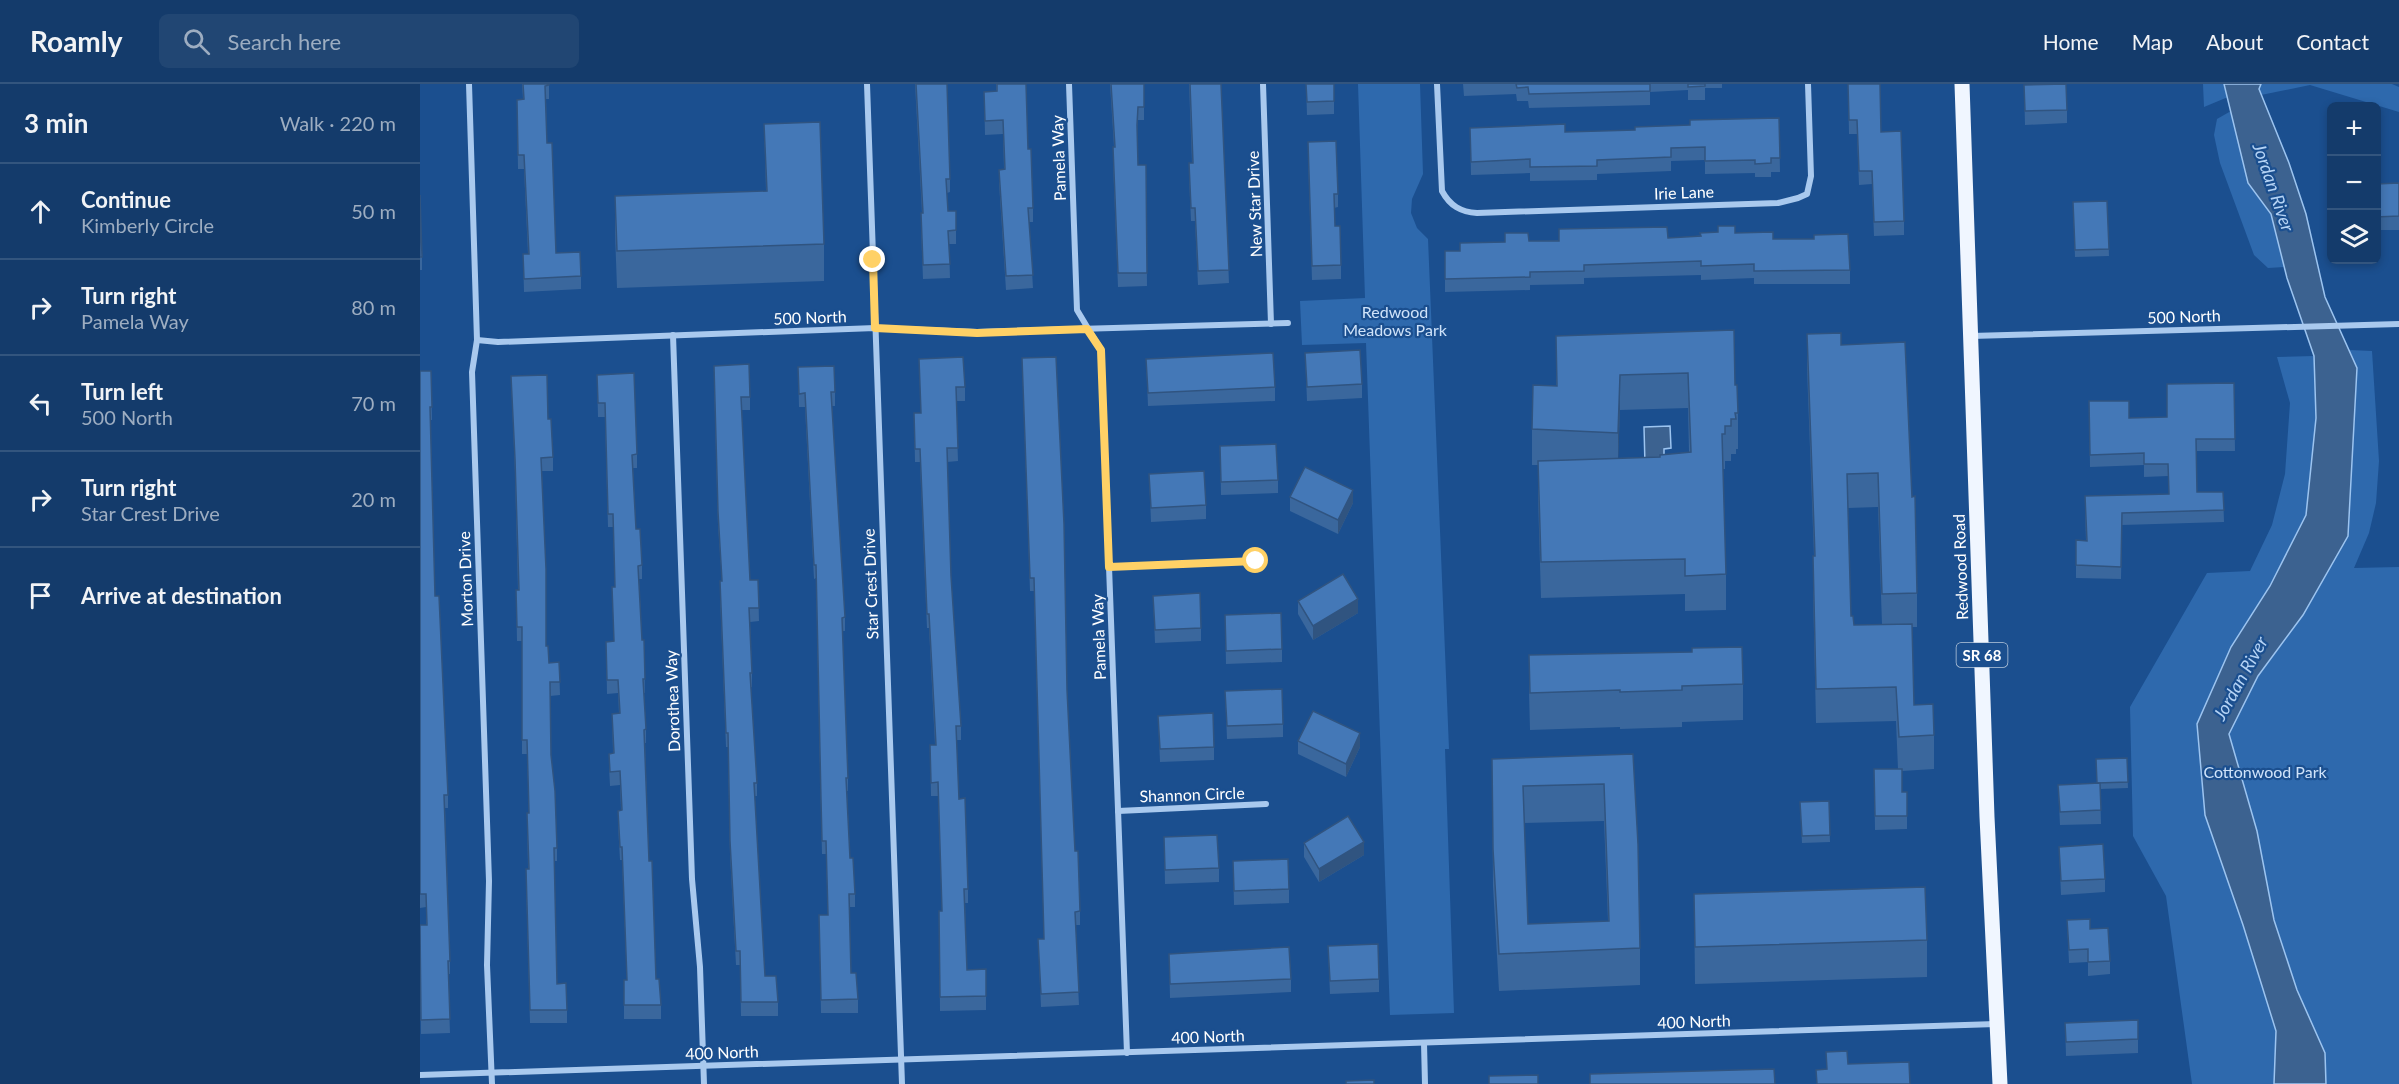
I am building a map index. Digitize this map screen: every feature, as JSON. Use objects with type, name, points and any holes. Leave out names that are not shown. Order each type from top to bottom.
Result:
[{"type":"main road","name":"Redwood Road","points":[[1962,84],[2000,1084]]},
{"type":"street","name":"Morton Drive","points":[[469,84],[477,340],[472,372],[489,881],[487,965],[492,1084]]},
{"type":"street","name":"Star Crest Drive","points":[[867,84],[902,1084]]},
{"type":"street","name":"Pamela Way","points":[[1070,84],[1077,310],[1101,350],[1127,1053]]},
{"type":"street","name":"New Star Drive","points":[[1263,84],[1271,324]]},
{"type":"street","name":"Irie Lane","points":[[1437,84],[1442,191],[1451,204],[1467,212],[1477,213],[1778,203],[1798,198],[1807,194],[1811,176],[1808,84]]},
{"type":"street","name":"500 North","points":[[477,340],[498,342],[875,328],[977,333],[1288,323]]},
{"type":"street","name":"500 North","points":[[1970,336],[2399,324]]},
{"type":"street","name":"Dorothea Way","points":[[673,335],[692,879],[700,967],[704,1084]]},
{"type":"street","points":[[1109,567],[1256,561]]},
{"type":"street","name":"Shannon Circle","points":[[1118,810],[1266,804]]},
{"type":"street","name":"400 North","points":[[420,1075],[1996,1024]]},
{"type":"street","points":[[1424,1043],[1425,1084]]},
{"type":"green space","name":"Redwood Meadows Park","points":[[1358,84],[1420,84],[1423,174],[1412,199],[1411,213],[1417,228],[1428,239],[1449,749],[1445,749],[1454,1013],[1390,1015],[1366,343],[1302,345],[1300,301],[1365,298]]},
{"type":"green space","points":[[2203,84],[2225,84],[2228,97],[2204,107]]},
{"type":"green space","points":[[2261,84],[2392,84],[2399,87],[2399,112],[2381,107],[2381,102],[2366,102],[2310,85],[2261,95],[2259,89]]},
{"type":"green space","points":[[2231,111],[2248,183],[2271,214],[2284,267],[2268,268],[2254,255],[2220,163],[2214,135],[2217,119]]},
{"type":"green space","name":"Cottonwood Park","points":[[2349,350],[2372,351],[2379,461],[2376,503],[2369,533],[2354,568],[2399,567],[2399,1084],[2192,1084],[2166,896],[2133,836],[2130,707],[2207,573],[2250,571],[2272,525],[2285,474],[2290,403],[2277,357],[2314,356],[2316,418],[2306,515],[2278,570],[2329,569],[2348,536],[2357,368]]},
{"type":"water","name":"Jordan River","points":[[2224,84],[2261,84],[2259,89],[2289,163],[2306,214],[2325,297],[2357,368],[2348,536],[2303,615],[2258,676],[2229,734],[2257,831],[2274,920],[2297,990],[2325,1053],[2326,1084],[2274,1084],[2276,1031],[2205,815],[2197,724],[2231,647],[2270,586],[2306,515],[2316,418],[2314,356],[2287,278],[2271,214],[2248,183]]},
{"type":"water","points":[[1670,426],[1671,448],[1664,449],[1664,464],[1645,465],[1644,427]]},
{"type":"building","points":[[523,84],[549,84],[545,86],[547,143],[552,143],[556,253],[580,252],[581,276],[524,279],[523,254],[529,254],[524,155],[518,155],[517,100],[524,99]]},
{"type":"building","points":[[916,84],[947,84],[950,179],[946,179],[948,211],[956,211],[956,230],[948,231],[950,264],[923,265],[921,213],[923,213]]},
{"type":"building","points":[[997,84],[1026,84],[1028,149],[1031,149],[1033,208],[1028,208],[1033,275],[1006,276],[999,170],[1005,169],[1003,120],[985,121],[984,92],[997,91]]},
{"type":"building","points":[[1111,84],[1144,84],[1144,107],[1138,107],[1137,125],[1138,165],[1146,165],[1147,273],[1118,273]]},
{"type":"building","points":[[1190,84],[1221,84],[1229,270],[1198,271],[1195,208],[1191,208],[1189,163],[1193,163]]},
{"type":"building","points":[[1306,84],[1334,84],[1334,101],[1307,102]]},
{"type":"building","points":[[1516,84],[1650,84],[1650,91],[1529,94],[1528,87],[1517,88]]},
{"type":"building","points":[[1688,84],[1705,84],[1705,86],[1688,87]]},
{"type":"building","points":[[1848,84],[1880,84],[1881,132],[1901,131],[1904,221],[1874,222],[1872,171],[1859,171],[1857,120],[1849,120]]},
{"type":"building","points":[[2066,84],[2067,110],[2025,111],[2024,85]]},
{"type":"building","points":[[1779,118],[1780,158],[1771,158],[1771,163],[1755,164],[1755,160],[1705,161],[1705,147],[1671,148],[1671,157],[1597,160],[1597,166],[1530,167],[1530,159],[1471,162],[1470,128],[1565,124],[1565,132],[1635,130],[1635,127],[1690,125],[1690,120]]},
{"type":"building","points":[[820,122],[824,244],[617,251],[615,196],[767,191],[764,124]]},
{"type":"building","points":[[1336,141],[1338,194],[1334,194],[1335,226],[1340,226],[1341,265],[1312,266],[1308,142]]},
{"type":"building","points":[[2399,183],[2399,216],[2381,217],[2381,184]]},
{"type":"building","points":[[420,195],[422,257],[420,257]]},
{"type":"building","points":[[2107,201],[2109,249],[2075,250],[2073,202]]},
{"type":"building","points":[[1718,226],[1735,226],[1735,233],[1773,232],[1773,239],[1814,239],[1814,235],[1848,234],[1850,270],[1754,271],[1754,264],[1701,266],[1701,261],[1584,265],[1584,271],[1530,272],[1530,277],[1445,279],[1445,251],[1460,251],[1460,243],[1505,242],[1505,233],[1528,233],[1529,241],[1559,241],[1559,229],[1667,227],[1668,238],[1701,236],[1700,233],[1718,232]]},
{"type":"building","points":[[1734,330],[1738,413],[1735,413],[1736,419],[1731,419],[1731,426],[1725,426],[1725,434],[1722,434],[1726,574],[1685,576],[1685,559],[1541,562],[1538,461],[1660,457],[1660,455],[1691,452],[1688,373],[1620,375],[1618,433],[1532,429],[1533,385],[1557,386],[1556,336]]},
{"type":"building","points":[[1841,333],[1841,345],[1905,342],[1912,497],[1915,496],[1917,593],[1882,594],[1878,473],[1847,474],[1851,616],[1853,616],[1854,625],[1912,624],[1914,705],[1933,704],[1934,735],[1899,737],[1896,687],[1816,689],[1813,556],[1815,556],[1807,334]]},
{"type":"building","points":[[1360,350],[1362,384],[1307,387],[1305,353]]},
{"type":"building","points":[[1273,353],[1275,387],[1148,393],[1146,359]]},
{"type":"building","points":[[963,357],[965,387],[956,387],[958,448],[947,448],[951,576],[961,726],[956,726],[959,799],[965,798],[968,889],[964,889],[967,970],[986,969],[986,996],[940,997],[939,911],[942,911],[938,782],[931,783],[930,745],[936,745],[929,614],[927,614],[920,449],[915,449],[914,413],[921,413],[919,359]]},
{"type":"building","points":[[1056,357],[1064,524],[1067,690],[1075,851],[1078,851],[1080,911],[1075,912],[1079,992],[1041,994],[1038,939],[1044,939],[1034,578],[1030,578],[1022,358]]},
{"type":"building","points":[[749,364],[750,397],[741,397],[750,580],[758,580],[759,608],[749,608],[752,673],[750,673],[757,783],[754,783],[765,976],[776,976],[778,1002],[741,1002],[740,951],[736,951],[730,841],[714,366]]},
{"type":"building","points":[[834,366],[835,392],[831,392],[845,617],[842,618],[848,778],[846,778],[850,858],[853,858],[855,894],[849,894],[851,973],[856,973],[858,999],[821,1000],[819,915],[828,915],[826,841],[822,841],[816,565],[814,565],[805,393],[799,394],[798,367]]},
{"type":"building","points":[[420,371],[431,371],[435,596],[439,596],[448,795],[444,795],[450,961],[448,961],[450,1019],[421,1020],[420,925],[427,925],[426,894],[420,894]]},
{"type":"building","points":[[634,373],[637,454],[632,455],[636,529],[640,529],[642,565],[638,566],[642,640],[644,640],[645,679],[643,679],[646,729],[644,730],[649,861],[652,861],[656,979],[659,979],[661,1005],[624,1005],[624,980],[627,980],[622,847],[620,847],[618,811],[622,810],[620,771],[610,772],[609,754],[614,753],[612,714],[620,713],[618,680],[607,680],[606,642],[614,641],[613,514],[608,514],[605,403],[598,403],[597,375]]},
{"type":"building","points":[[547,375],[548,419],[551,419],[553,457],[541,458],[546,569],[546,646],[548,646],[549,663],[559,662],[560,682],[550,682],[551,755],[557,848],[554,848],[557,984],[566,983],[567,1010],[530,1010],[526,869],[529,869],[527,740],[522,740],[522,627],[517,627],[516,590],[519,590],[511,376]]},
{"type":"building","points":[[2234,383],[2235,439],[2196,439],[2197,492],[2223,492],[2224,510],[2122,513],[2121,567],[2076,565],[2076,540],[2087,541],[2085,496],[2169,494],[2168,464],[2144,464],[2144,453],[2090,455],[2089,401],[2129,401],[2129,418],[2167,417],[2167,384]]},
{"type":"building","points":[[1276,444],[1278,480],[1221,482],[1220,446]]},
{"type":"building","points":[[1305,467],[1353,490],[1338,520],[1290,497]]},
{"type":"building","points":[[1204,471],[1206,505],[1151,508],[1149,474]]},
{"type":"building","points":[[1343,574],[1358,599],[1313,626],[1298,601]]},
{"type":"building","points":[[1200,593],[1201,628],[1155,630],[1153,596]]},
{"type":"building","points":[[1281,613],[1282,649],[1226,651],[1225,615]]},
{"type":"building","points":[[1742,647],[1743,684],[1682,686],[1682,690],[1530,693],[1529,655],[1692,652],[1692,648]]},
{"type":"building","points":[[1282,689],[1283,724],[1227,726],[1225,691]]},
{"type":"building","points":[[1313,711],[1360,733],[1346,764],[1298,741]]},
{"type":"building","points":[[1213,713],[1214,747],[1160,749],[1158,716]]},
{"type":"building","points":[[1633,754],[1640,948],[1499,954],[1493,849],[1492,759]],"holes":[[[1604,784],[1609,921],[1528,924],[1523,786]]]},
{"type":"building","points":[[2127,758],[2128,782],[2097,783],[2096,759]]},
{"type":"building","points":[[1874,769],[1902,769],[1902,792],[1907,792],[1907,816],[1875,816]]},
{"type":"building","points":[[2100,783],[2101,810],[2060,812],[2058,785]]},
{"type":"building","points":[[1829,801],[1830,835],[1802,836],[1800,802]]},
{"type":"building","points":[[1348,816],[1364,842],[1319,869],[1304,843]]},
{"type":"building","points":[[1217,835],[1219,868],[1165,870],[1164,837]]},
{"type":"building","points":[[2103,844],[2105,879],[2061,881],[2059,847]]},
{"type":"building","points":[[1288,859],[1289,889],[1234,891],[1233,861]]},
{"type":"building","points":[[1925,887],[1927,940],[1695,947],[1694,894]]},
{"type":"building","points":[[2090,919],[2090,929],[2108,928],[2110,961],[2088,962],[2088,949],[2069,950],[2067,920]]},
{"type":"building","points":[[1378,944],[1379,979],[1330,981],[1328,946]]},
{"type":"building","points":[[1289,947],[1291,979],[1170,984],[1169,954]]},
{"type":"building","points":[[2138,1020],[2138,1039],[2066,1042],[2065,1023]]},
{"type":"building","points":[[1847,1051],[1848,1064],[1909,1062],[1910,1084],[1817,1084],[1816,1070],[1827,1069],[1826,1052]]},
{"type":"building","points":[[1774,1069],[1775,1084],[1590,1084],[1590,1074]]},
{"type":"building","points":[[1538,1075],[1538,1084],[1489,1084],[1489,1076]]},
{"type":"building","points":[[1374,1080],[1374,1084],[1346,1084],[1346,1081]]},
{"type":"route","points":[[873,260],[875,328],[977,333],[1087,329],[1101,350],[1109,567],[1256,561]]}]
